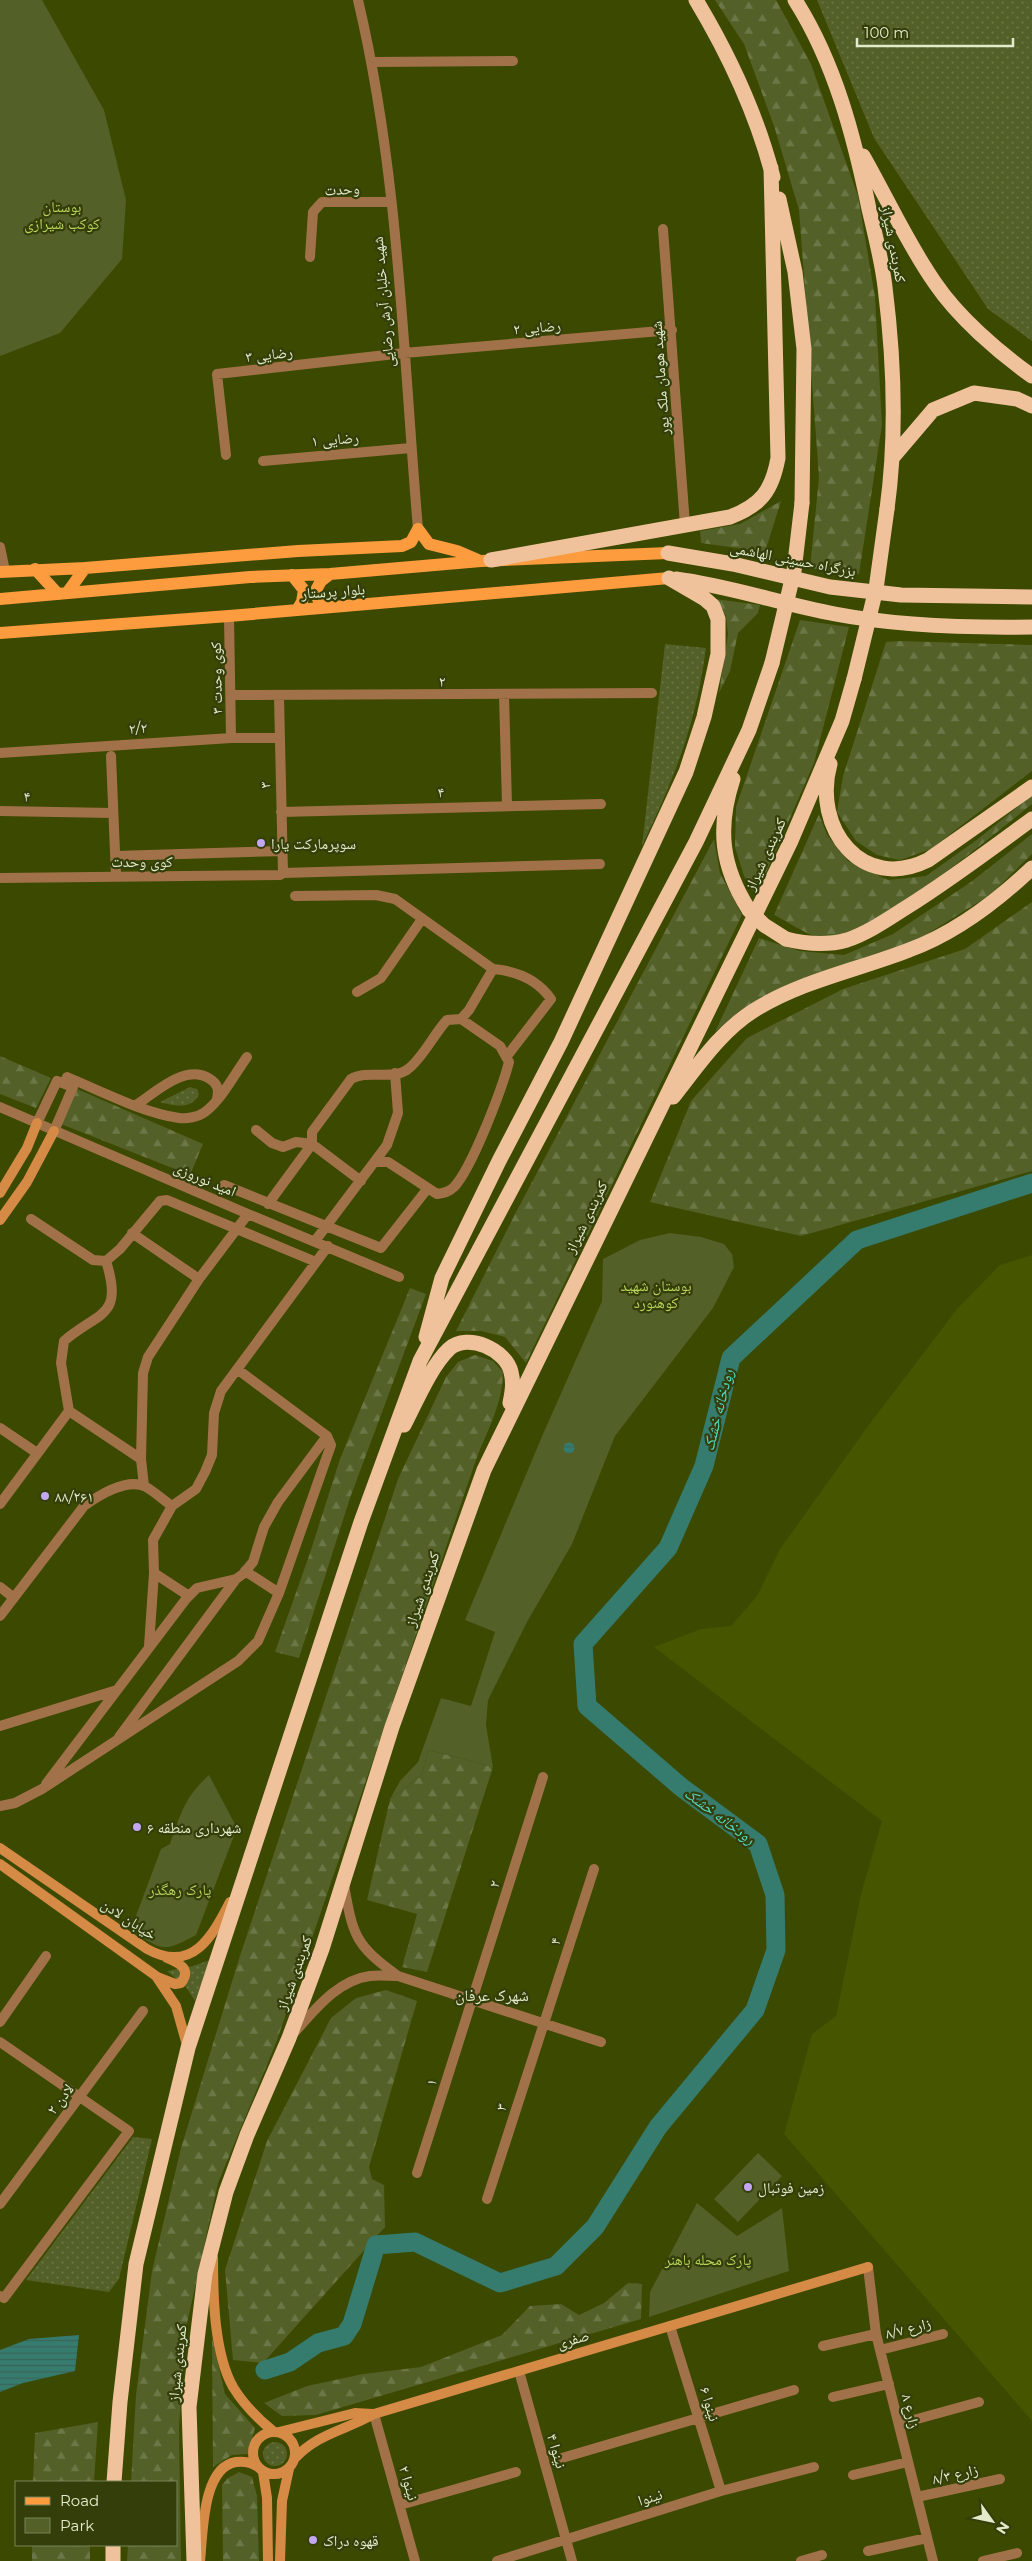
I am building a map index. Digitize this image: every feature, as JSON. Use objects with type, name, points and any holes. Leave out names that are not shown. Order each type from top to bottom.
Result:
[{"type":"highway","points":[[696,0],[717,34],[737,76],[771,168],[795,272],[804,349],[802,503],[794,571],[772,663],[730,787],[723,829],[723,845],[730,873],[749,910],[764,925],[786,939],[806,944],[824,944],[846,940],[866,931],[952,877],[1032,819]]},
{"type":"highway","name":"کمربندی شیراز","points":[[194,2561],[189,2407],[205,2274],[226,2192],[247,2135],[289,2038],[344,1884],[392,1727],[463,1524],[506,1421],[752,924],[790,843],[842,721],[876,589],[892,457],[892,368],[885,285],[855,140],[823,57],[794,0]]},
{"type":"highway","points":[[855,140],[892,212],[935,284],[967,320],[1008,359],[1032,376]]},
{"type":"highway","points":[[486,561],[730,517],[744,512],[764,495],[775,471],[778,458],[771,168]]},
{"type":"highway","points":[[892,457],[932,410],[974,393],[1017,400],[1032,406]]},
{"type":"highway","name":"بزرگراه حسینی الهاشمی","points":[[668,553],[733,564],[830,587],[901,595],[1032,597]]},
{"type":"highway","points":[[669,578],[711,583],[836,614],[961,627],[1032,627]]},
{"type":"highway","points":[[114,2481],[120,2402],[136,2264],[188,2048],[380,1469],[420,1360],[442,1278],[498,1161],[561,1042],[686,772],[704,717],[718,654],[718,619],[713,606],[705,599],[669,578]]},
{"type":"highway","points":[[842,721],[826,777],[826,805],[836,836],[856,856],[870,864],[885,868],[917,866],[962,838],[1032,787]]},
{"type":"highway","points":[[420,1360],[696,842],[749,730]]},
{"type":"highway","points":[[655,1120],[716,1043],[754,1011],[808,985],[910,950],[936,938],[961,924],[1003,895],[1032,868]]},
{"type":"highway","points":[[380,1469],[442,1358],[451,1347],[468,1340],[490,1347],[511,1370],[513,1389],[506,1421]]},
{"type":"highway","points":[[113,2546],[113,2561]]},
{"type":"main road","points":[[2,572],[85,568],[279,552],[402,546],[411,542],[418,530],[429,544],[486,561]]},
{"type":"main road","name":"بلوار پرستار","points":[[0,599],[486,561],[668,553]]},
{"type":"main road","points":[[35,569],[63,594],[85,568]]},
{"type":"main road","points":[[330,574],[320,580],[315,592],[320,602],[331,608]]},
{"type":"main road","points":[[292,575],[304,590],[302,602],[297,610]]},
{"type":"main road","name":"بلوار پرستار","points":[[0,633],[331,608],[669,578]]},
{"type":"street","name":"شهید خلبان آرش رضایی","points":[[358,0],[373,62],[391,202],[418,530]]},
{"type":"street","points":[[373,62],[513,61]]},
{"type":"street","name":"وحدت","points":[[310,257],[313,212],[316,206],[322,202],[391,202]]},
{"type":"street","name":"شهید هومان ملک پور","points":[[663,229],[685,525]]},
{"type":"street","name":"رضایی ۲","points":[[404,353],[672,330]]},
{"type":"street","name":"رضایی ۳","points":[[226,455],[217,374],[404,353]]},
{"type":"street","name":"رضایی ۱","points":[[263,461],[411,448]]},
{"type":"street","points":[[0,547],[2,572]]},
{"type":"street","name":"کوی وحدت ۳","points":[[229,616],[232,695],[231,738]]},
{"type":"street","name":"۲","points":[[232,695],[652,693]]},
{"type":"street","points":[[504,695],[507,806]]},
{"type":"street","name":"۳","points":[[279,696],[278,738],[283,874]]},
{"type":"street","name":"۲/۲","points":[[0,753],[231,738],[278,738]]},
{"type":"street","points":[[111,756],[116,876]]},
{"type":"street","name":"۴","points":[[281,812],[601,804]]},
{"type":"street","name":"۴","points":[[0,811],[113,813]]},
{"type":"street","name":"کوی وحدت","points":[[115,856],[283,850]]},
{"type":"street","name":"کوی وحدت","points":[[0,878],[280,876],[283,874],[600,864]]},
{"type":"street","points":[[294,896],[376,894],[395,899],[494,969],[504,970],[536,982],[551,999],[507,1056]]},
{"type":"street","points":[[357,992],[381,978],[422,919]]},
{"type":"street","points":[[461,1019],[469,1010],[494,969]]},
{"type":"street","points":[[268,1204],[312,1144],[312,1132],[351,1079],[358,1074],[395,1073],[407,1070],[446,1020],[461,1019],[500,1046],[509,1062],[504,1078],[466,1170],[455,1186],[446,1193],[437,1194],[388,1162],[375,1162]]},
{"type":"street","points":[[65,1082],[67,1077],[136,1104],[180,1118],[196,1116],[205,1112],[216,1100],[247,1057]]},
{"type":"street","points":[[315,1241],[387,1145],[398,1113],[395,1073]]},
{"type":"street","points":[[136,1104],[182,1076],[194,1074],[204,1076],[217,1085],[219,1092],[216,1100]]},
{"type":"street","points":[[0,1193],[27,1148],[57,1080],[73,1087],[54,1131],[27,1182],[0,1220]]},
{"type":"street","name":"امید نوروزی","points":[[0,1107],[248,1214],[399,1276]]},
{"type":"street","points":[[256,1130],[272,1143],[283,1147],[296,1142],[312,1144],[361,1181]]},
{"type":"street","points":[[224,1185],[381,1248],[428,1188]]},
{"type":"street","points":[[106,1261],[160,1201],[167,1200],[316,1262]]},
{"type":"street","points":[[144,1486],[141,1459],[143,1373],[148,1356],[199,1279],[248,1214]]},
{"type":"street","points":[[31,1219],[93,1260],[106,1261]]},
{"type":"street","points":[[132,1233],[199,1279]]},
{"type":"street","points":[[149,1646],[154,1573],[152,1540],[172,1506],[196,1489],[205,1472],[212,1455],[214,1414],[221,1391],[328,1246]]},
{"type":"street","points":[[0,1504],[69,1411],[61,1363],[64,1341],[76,1331],[97,1320],[109,1306],[112,1295],[112,1281],[106,1261]]},
{"type":"street","points":[[0,1806],[15,1803],[42,1789],[114,1743],[238,1661],[258,1641],[279,1593],[331,1445],[327,1436],[237,1369]]},
{"type":"street","points":[[69,1411],[141,1459]]},
{"type":"street","points":[[0,1428],[37,1453]]},
{"type":"street","points":[[114,1743],[236,1579],[253,1562],[264,1527],[278,1502],[327,1436]]},
{"type":"street","points":[[0,1616],[84,1506],[100,1494],[120,1486],[144,1486],[172,1506]]},
{"type":"street","points":[[245,1571],[279,1593]]},
{"type":"street","points":[[154,1573],[189,1596]]},
{"type":"street","points":[[42,1789],[149,1646],[189,1596],[197,1588],[236,1579]]},
{"type":"street","points":[[0,1587],[14,1598]]},
{"type":"street","points":[[0,1726],[117,1690]]},
{"type":"street","name":"۲","points":[[473,2000],[543,1777]]},
{"type":"street","name":"خیابان لادن","points":[[0,1848],[147,1949],[166,1957],[190,1954],[209,1940],[246,1872]]},
{"type":"street","name":"خیابان لادن","points":[[0,1864],[156,1976],[176,2006],[188,2048]]},
{"type":"street","name":"۴","points":[[544,2023],[594,1868]]},
{"type":"street","points":[[344,1884],[350,1918],[359,1942],[372,1957],[398,1976]]},
{"type":"street","points":[[0,2022],[46,1956]]},
{"type":"street","points":[[156,1976],[175,1984],[181,1983],[185,1978],[186,1971],[183,1966],[166,1957]]},
{"type":"street","points":[[289,2038],[327,1998],[344,1985],[370,1976],[398,1976],[601,2042]]},
{"type":"street","name":"۱","points":[[417,2173],[473,2000]]},
{"type":"street","name":"۲ لادن","points":[[0,2204],[143,2011]]},
{"type":"street","name":"۳","points":[[487,2199],[544,2023]]},
{"type":"street","points":[[0,2042],[81,2096],[129,2131],[4,2298],[0,2296]]},
{"type":"street","points":[[214,2237],[216,2315],[223,2360],[228,2375],[242,2401],[276,2432],[285,2435],[294,2444],[295,2458],[289,2469],[282,2501],[280,2561]]},
{"type":"street","name":"صفری","points":[[295,2458],[321,2437],[359,2423],[374,2414],[868,2267]]},
{"type":"street","name":"۸ زارع","points":[[868,2267],[876,2334],[933,2561]]},
{"type":"street","name":"۶ نینوا","points":[[670,2326],[721,2491]]},
{"type":"street","points":[[823,2346],[876,2334]]},
{"type":"street","name":"۸/۷ زارع","points":[[880,2350],[943,2334]]},
{"type":"street","name":"۴ نینوا","points":[[519,2371],[572,2561]]},
{"type":"street","points":[[833,2397],[889,2384]]},
{"type":"street","points":[[562,2458],[794,2390]]},
{"type":"street","points":[[899,2424],[979,2402]]},
{"type":"street","points":[[268,2561],[268,2498],[260,2469],[254,2461],[254,2448],[262,2436],[355,2413],[374,2414]]},
{"type":"street","name":"۲ نینوا","points":[[374,2414],[415,2561]]},
{"type":"street","points":[[200,2561],[206,2511],[214,2477],[225,2465],[234,2462],[253,2463],[260,2469],[276,2474],[289,2469]]},
{"type":"street","points":[[853,2475],[908,2462]]},
{"type":"street","name":"نینوا","points":[[497,2561],[721,2491],[814,2467]]},
{"type":"street","points":[[400,2505],[516,2472]]},
{"type":"street","name":"۸/۳ زارع","points":[[917,2498],[1000,2479]]},
{"type":"street","points":[[868,2551],[927,2538]]},
{"type":"street","points":[[983,2561],[1017,2553]]},
{"type":"street","points":[[801,2561],[822,2555]]},
{"type":"shaded area","points":[[1032,1255],[1032,2421],[784,2134],[812,2034],[836,2016],[861,1894],[882,1821],[654,1647],[701,1629],[731,1626],[757,1596],[780,1549],[868,1426],[957,1309],[1000,1265]]},
{"type":"green space","name":"بوستان کوکب شیرازی","points":[[0,0],[42,0],[104,110],[126,200],[122,259],[60,333],[0,356]]},
{"type":"green space","points":[[715,0],[776,0],[811,64],[858,196],[875,297],[882,425],[859,574],[810,568],[819,477],[799,210],[775,129],[744,44]]},
{"type":"green space","points":[[817,0],[1032,0],[1032,341],[988,309],[874,138]]},
{"type":"green space","points":[[781,501],[765,552],[701,543],[700,531],[740,524]]},
{"type":"green space","points":[[715,599],[760,605],[758,613],[738,633],[730,671],[719,693],[728,634],[726,616]]},
{"type":"green space","points":[[800,620],[849,627],[814,763],[756,896],[744,876],[735,847],[736,807]]},
{"type":"green space","points":[[886,642],[1032,645],[1032,771],[931,849],[900,860],[877,855],[856,841],[837,812],[843,776]]},
{"type":"green space","points":[[665,644],[706,648],[702,676],[683,750],[665,796],[642,846]]},
{"type":"green space","points":[[1032,795],[1032,804],[960,861],[928,885],[866,924],[839,935],[818,937],[774,915],[819,814],[827,835],[848,861],[888,880],[926,876],[978,839]]},
{"type":"green space","points":[[1032,834],[1032,854],[990,895],[919,939],[791,983],[739,1011],[715,1032],[759,938],[800,951],[844,955],[893,934],[971,882]]},
{"type":"green space","points":[[714,839],[720,873],[742,915],[526,1363],[505,1337],[481,1331],[456,1331],[514,1216]]},
{"type":"green space","points":[[1032,902],[1032,1171],[801,1236],[650,1202],[691,1101],[747,1038],[843,989],[965,949]]},
{"type":"green space","points":[[0,1056],[51,1078],[36,1108],[0,1094]]},
{"type":"green space","points":[[190,1087],[197,1089],[199,1094],[192,1103],[182,1106],[160,1102]]},
{"type":"green space","points":[[77,1089],[203,1144],[190,1175],[61,1124]]},
{"type":"green space","name":"بوستان شهید کوهنورد","points":[[670,1233],[701,1237],[724,1244],[732,1254],[734,1267],[713,1308],[615,1436],[572,1544],[527,1622],[488,1700],[486,1725],[493,1767],[429,1750],[421,1776],[390,1799],[400,1781],[418,1762],[441,1698],[471,1706],[495,1632],[465,1620],[543,1434],[602,1301],[603,1259],[640,1240]]},
{"type":"green space","points":[[410,1288],[426,1294],[350,1498],[299,1658],[275,1652],[310,1553],[340,1459]]},
{"type":"green space","points":[[475,1355],[493,1361],[503,1372],[498,1405],[477,1457],[276,2043],[218,2183],[186,2328],[179,2428],[181,2561],[127,2561],[128,2546],[178,2546],[178,2481],[131,2481],[136,2395],[152,2271],[181,2148],[239,1959],[398,1479],[446,1377],[458,1362]]},
{"type":"green space","points":[[429,1750],[493,1767],[427,1972],[402,1967],[417,1914],[367,1900],[390,1799],[421,1776]]},
{"type":"green space","name":"پارک رهگذر","points":[[209,1775],[237,1828],[196,1935],[176,1945],[162,1947],[149,1942],[131,1929],[161,1849],[170,1844],[184,1807],[194,1791]]},
{"type":"green space","points":[[210,1960],[195,2001],[186,1987],[167,1971],[193,1966]]},
{"type":"green space","points":[[386,1990],[417,2001],[369,2167],[372,2179],[384,2185],[385,2227],[263,2363],[233,2360],[225,2270],[267,2141],[331,2018],[356,1998]]},
{"type":"green space","points":[[133,2137],[152,2139],[119,2279],[109,2292],[26,2280]]},
{"type":"green space","name":"زمین فوتبال","points":[[758,2153],[782,2176],[738,2222],[714,2199]]},
{"type":"green space","name":"پارک محله باهنر","points":[[697,2203],[737,2236],[782,2208],[789,2271],[649,2317],[650,2292]]},
{"type":"green space","points":[[628,2283],[642,2284],[641,2319],[316,2415],[282,2416],[264,2403],[307,2386],[363,2374],[421,2367],[502,2335],[530,2306],[561,2304],[579,2315],[604,2303]]},
{"type":"green space","points":[[212,2338],[225,2394],[255,2428],[248,2454],[232,2455],[213,2467]]},
{"type":"green space","points":[[98,2422],[94,2481],[33,2481],[35,2433]]},
{"type":"green space","points":[[275,2442],[284,2445],[287,2454],[284,2463],[275,2466],[266,2463],[263,2454],[266,2445]]},
{"type":"green space","points":[[239,2472],[252,2477],[257,2496],[259,2561],[223,2561],[222,2485],[228,2478]]},
{"type":"green space","points":[[32,2546],[90,2546],[90,2561],[32,2561]]},
{"type":"water","points":[[569,1442],[575,1448],[569,1454],[563,1448]]},
{"type":"water","points":[[79,2335],[75,2371],[23,2383],[0,2392],[0,2350],[29,2339]]},
{"type":"waterway","name":"رودخانه خشک","points":[[265,2370],[290,2362],[318,2343],[344,2336],[352,2324],[376,2245],[415,2242],[500,2283],[556,2266],[595,2227],[658,2127],[755,2010],[776,1950],[775,1895],[758,1844],[681,1787],[587,1706],[583,1644],[668,1548],[704,1466],[731,1358],[857,1240],[1032,1183]]},
{"type":"place","name":"سوپرمارکت یارا","points":[[261,843]]},
{"type":"place","name":"۸۸/۲۶۱","points":[[45,1496]]},
{"type":"place","name":"شهرداری منطقه ۶","points":[[137,1827]]},
{"type":"place","name":"زمین فوتبال","points":[[748,2187]]},
{"type":"place","name":"قهوه دراک","points":[[313,2540]]},
{"type":"district","name":"شهرک عرفان","points":[[492,1995]]}]
